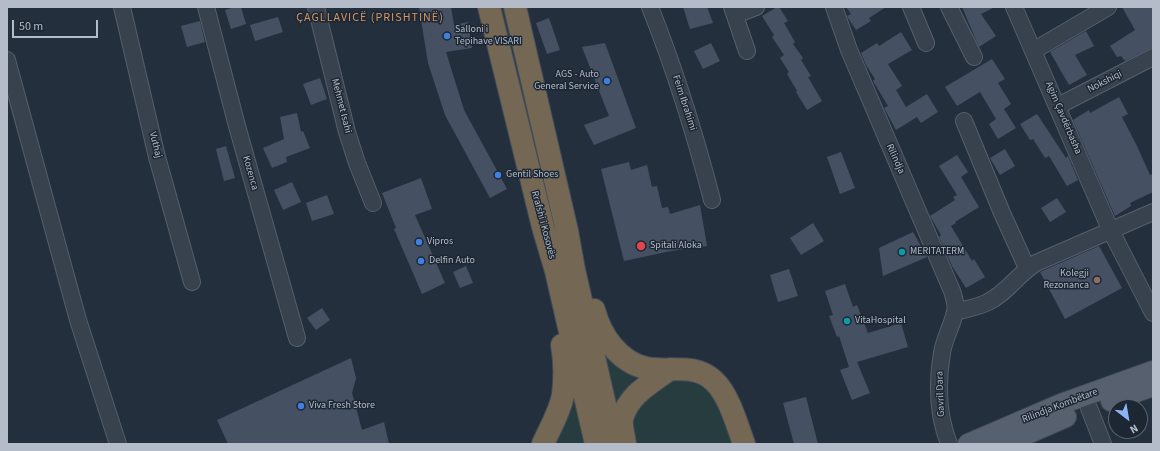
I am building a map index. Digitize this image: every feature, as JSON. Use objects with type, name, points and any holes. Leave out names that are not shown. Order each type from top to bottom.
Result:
[{"type":"highway","name":"Rrafshi i Kosovës","points":[[489,7],[543,227],[556,271],[596,444]]},
{"type":"highway","name":"Rrafshi i Kosovës","points":[[515,7],[567,231],[574,270],[614,444]]},
{"type":"highway","points":[[543,227],[546,267],[563,351],[564,379],[563,395],[559,409],[543,444]]},
{"type":"highway","points":[[567,231],[582,263],[598,323],[608,342],[626,359],[647,368],[687,369],[697,371],[713,380],[726,400],[744,444]]},
{"type":"highway","points":[[625,444],[622,420],[630,402],[643,389],[670,369]]},
{"type":"main road","name":"Rilindja Kombëtare","points":[[968,444],[1061,404],[1153,371]]},
{"type":"main road","name":"Rilindja Kombëtare","points":[[1008,443],[1089,408],[1153,386]]},
{"type":"street","name":"Vuthaj","points":[[122,7],[157,157],[192,282]]},
{"type":"street","name":"Kozenca","points":[[206,7],[237,126],[297,338]]},
{"type":"street","name":"Mehmet Isahi","points":[[316,7],[347,132],[357,163],[373,203]]},
{"type":"street","name":"Feim Ibrahimi","points":[[650,7],[699,148],[712,200]]},
{"type":"street","points":[[747,51],[733,11],[756,7]]},
{"type":"street","name":"Rilindja","points":[[834,7],[849,50],[952,291],[955,302],[955,312]]},
{"type":"street","points":[[911,7],[926,43]]},
{"type":"street","points":[[949,7],[974,57]]},
{"type":"street","name":"Agim Çavdërbasha","points":[[1014,7],[1058,106],[1110,230],[1153,313]]},
{"type":"street","points":[[1033,51],[1108,7]]},
{"type":"street","name":"Nokshiqi","points":[[1058,106],[1153,57]]},
{"type":"street","points":[[7,60],[74,306],[118,444]]},
{"type":"street","points":[[964,121],[1026,268]]},
{"type":"street","points":[[955,312],[988,302],[1010,287],[1026,268],[1153,212]]},
{"type":"street","name":"Gavril Dara","points":[[949,444],[943,425],[940,403],[939,376],[946,335],[955,312]]},
{"type":"street","points":[[1089,408],[1103,444]]},
{"type":"green space","points":[[501,7],[507,7],[583,346],[536,159]]},
{"type":"green space","points":[[595,329],[640,373],[630,384],[624,395],[615,420]]},
{"type":"green space","points":[[571,376],[587,444],[549,444]]},
{"type":"green space","points":[[678,380],[691,382],[710,393],[721,410],[733,444],[626,444],[627,411],[669,381]]},
{"type":"building","points":[[241,7],[246,24],[231,29],[225,10]]},
{"type":"building","points":[[419,7],[451,7],[454,25],[468,22],[472,48],[446,52],[464,110],[507,189],[490,198],[445,115],[428,63]]},
{"type":"building","points":[[683,7],[707,7],[713,23],[690,29]]},
{"type":"building","points":[[779,7],[788,21],[784,23],[795,42],[793,44],[803,58],[801,60],[811,76],[808,77],[822,101],[807,110],[787,74],[789,72],[780,58],[784,55],[772,37],[774,35],[762,16]]},
{"type":"building","points":[[846,7],[886,7],[869,18],[871,21],[856,30],[847,16],[851,14]]},
{"type":"building","points":[[962,7],[995,7],[981,14],[996,36],[979,47]]},
{"type":"building","points":[[1122,7],[1153,7],[1153,47],[1125,61],[1121,56],[1117,57],[1110,46],[1135,30]]},
{"type":"building","points":[[278,17],[283,32],[255,41],[250,25]]},
{"type":"building","points":[[549,18],[560,50],[547,54],[536,23]]},
{"type":"building","points":[[200,21],[205,42],[187,47],[181,26]]},
{"type":"building","points":[[1086,31],[1094,46],[1075,55],[1087,75],[1069,85],[1050,52]]},
{"type":"building","points":[[901,32],[912,50],[888,64],[902,86],[896,90],[906,107],[927,94],[938,112],[921,123],[917,117],[896,130],[884,108],[888,106],[873,81],[875,79],[866,65],[861,53],[877,43],[879,46]]},
{"type":"building","name":"AGS - Auto General Service","points":[[605,43],[636,128],[594,145],[584,125],[609,116],[582,47]]},
{"type":"building","points":[[711,43],[720,61],[703,69],[694,51]]},
{"type":"building","points":[[992,59],[1005,79],[998,83],[1011,104],[1004,109],[1016,128],[998,139],[989,124],[996,119],[980,92],[957,106],[945,87]]},
{"type":"building","points":[[320,78],[327,99],[311,105],[303,84]]},
{"type":"building","points":[[1119,97],[1128,114],[1122,117],[1150,175],[1153,174],[1153,192],[1130,203],[1131,206],[1115,216],[1073,120],[1089,110],[1090,113]]},
{"type":"building","points":[[297,113],[301,132],[303,131],[310,148],[286,157],[287,162],[272,168],[263,148],[284,139],[280,117]]},
{"type":"building","points":[[1037,114],[1066,158],[1068,156],[1078,180],[1067,186],[1049,156],[1045,158],[1033,139],[1030,140],[1020,124]]},
{"type":"building","points":[[226,146],[235,178],[224,181],[216,149]]},
{"type":"building","points":[[1005,149],[1015,166],[1000,175],[990,158]]},
{"type":"building","points":[[841,152],[855,188],[840,194],[827,157]]},
{"type":"building","points":[[957,155],[968,172],[961,177],[979,207],[951,226],[972,261],[974,259],[985,277],[966,288],[952,266],[939,237],[941,235],[930,216],[955,200],[953,197],[957,195],[939,166]]},
{"type":"building","points":[[629,162],[631,170],[647,165],[652,187],[657,186],[662,208],[668,207],[670,214],[700,205],[707,246],[671,251],[624,261],[601,169]]},
{"type":"building","points":[[421,178],[432,209],[415,215],[445,283],[422,294],[394,229],[396,228],[382,193]]},
{"type":"building","points":[[292,182],[301,202],[283,210],[274,190]]},
{"type":"building","points":[[327,195],[334,214],[312,221],[306,203]]},
{"type":"building","points":[[1057,198],[1066,212],[1050,222],[1041,208]]},
{"type":"building","points":[[813,223],[824,241],[801,255],[790,238]]},
{"type":"building","name":"MERITATERM","points":[[913,232],[922,248],[923,247],[927,257],[883,276],[879,248]]},
{"type":"building","points":[[1099,246],[1122,288],[1065,319],[1040,272]]},
{"type":"building","points":[[466,266],[473,283],[460,288],[453,272]]},
{"type":"building","points":[[789,269],[798,296],[778,302],[770,275]]},
{"type":"building","points":[[845,284],[853,307],[857,305],[868,333],[901,323],[908,347],[857,362],[870,393],[852,400],[840,370],[849,367],[839,336],[837,337],[829,316],[833,315],[825,291]]},
{"type":"building","points":[[322,308],[330,320],[316,330],[307,318]]},
{"type":"building","name":"Viva Fresh Store","points":[[351,358],[356,378],[352,393],[362,430],[384,422],[389,444],[228,444],[217,420]]},
{"type":"building","points":[[806,397],[818,444],[794,444],[783,403]]},
{"type":"place","name":"Salloni i Tepihave VISARI","points":[[447,36]]},
{"type":"place","name":"AGS - Auto General Service","points":[[607,81]]},
{"type":"place","name":"Gentil Shoes","points":[[498,175]]},
{"type":"place","name":"Vipros","points":[[419,242]]},
{"type":"place","name":"Spitali Aloka","points":[[641,246]]},
{"type":"place","name":"MERITATERM","points":[[902,252]]},
{"type":"place","name":"Delfin Auto","points":[[421,261]]},
{"type":"place","name":"Kolegji Rezonanca","points":[[1097,280]]},
{"type":"place","name":"VitaHospital","points":[[847,321]]},
{"type":"place","name":"Viva Fresh Store","points":[[301,406]]},
{"type":"district","name":"ÇAGLLAVICË (PRISHTINË)","points":[[370,18]]}]
